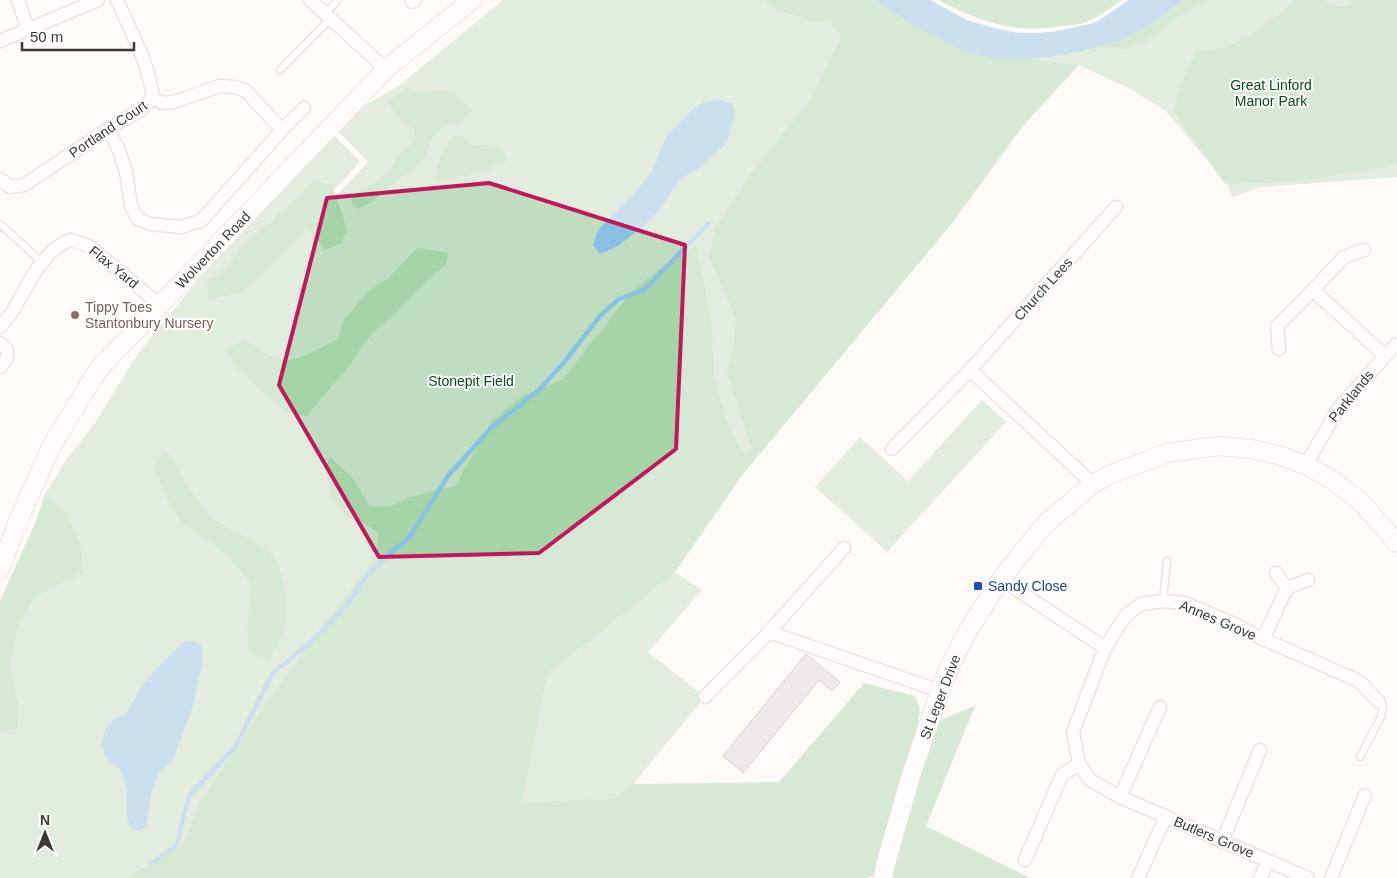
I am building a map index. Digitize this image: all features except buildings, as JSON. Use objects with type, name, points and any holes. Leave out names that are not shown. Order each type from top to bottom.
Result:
[{"type":"street","points":[[18,0],[28,29]]},
{"type":"street","points":[[0,41],[98,0]]},
{"type":"street","name":"Portland Court","points":[[0,179],[10,187],[24,185],[141,110],[153,98],[151,81],[146,65],[117,0]]},
{"type":"street","points":[[310,0],[386,69]]},
{"type":"street","name":"Wolverton Road","points":[[0,570],[18,521],[52,445],[98,370],[386,69],[472,0]]},
{"type":"street","points":[[153,98],[163,103],[174,102],[220,86],[235,87],[246,91],[282,130]]},
{"type":"street","points":[[108,130],[119,150],[126,172],[132,206],[138,218],[151,224],[180,227],[201,221],[304,108]]},
{"type":"street","name":"Church Lees","points":[[892,449],[970,370],[1116,207]]},
{"type":"street","name":"Flax Yard","points":[[0,327],[12,312],[29,280],[52,252],[65,242],[71,240],[84,243],[160,305]]},
{"type":"street","points":[[1279,349],[1277,326],[1344,257],[1364,250]]},
{"type":"street","points":[[1313,290],[1385,356]]},
{"type":"street","points":[[0,343],[7,350],[7,359],[0,367]]},
{"type":"street","name":"Parklands","points":[[1306,465],[1338,408],[1397,344]]},
{"type":"street","points":[[970,370],[1093,484]]},
{"type":"street","name":"St Leger Drive","points":[[884,872],[911,775],[951,663],[1001,579],[1044,526],[1093,484],[1109,475],[1167,453],[1218,446],[1251,449],[1278,455],[1306,465],[1331,479],[1360,501],[1397,543]]},
{"type":"street","points":[[705,697],[769,632],[844,548]]},
{"type":"street","points":[[1276,573],[1287,588],[1308,580]]},
{"type":"street","points":[[1001,579],[1105,648]]},
{"type":"street","name":"Annes Grove","points":[[1264,639],[1287,588]]},
{"type":"street","name":"Annes Grove","points":[[1105,648],[1126,615],[1141,604],[1162,600],[1185,603],[1359,681],[1379,702]]},
{"type":"street","points":[[769,632],[940,691]]},
{"type":"street","name":"Butlers Grove","points":[[1105,648],[1073,732],[1079,764],[1090,780],[1120,797],[1308,878]]},
{"type":"street","points":[[1120,797],[1160,707]]},
{"type":"street","points":[[1222,842],[1260,750]]},
{"type":"street","points":[[1025,860],[1062,775],[1079,764]]},
{"type":"street","points":[[1331,878],[1365,795]]},
{"type":"street","points":[[1138,878],[1166,816]]},
{"type":"street","points":[[1260,878],[1268,861]]},
{"type":"street","points":[[869,878],[884,872]]},
{"type":"lane","points":[[280,70],[328,16],[338,0]]},
{"type":"lane","points":[[330,127],[364,162],[337,191]]},
{"type":"lane","points":[[0,224],[43,263]]},
{"type":"lane","points":[[1162,600],[1168,561]]},
{"type":"lane","points":[[1360,757],[1381,717],[1383,706],[1379,702]]},
{"type":"highlighted area","points":[[489,183],[685,245],[676,449],[539,553],[379,557],[279,385],[327,198]]},
{"type":"green space","name":"Stonepit Field","points":[[503,0],[875,0],[1055,55],[1124,39],[1184,0],[1397,0],[1397,177],[1261,187],[1232,197],[1227,184],[1166,111],[1132,90],[1079,65],[1068,69],[1022,127],[953,222],[743,474],[675,572],[702,590],[648,652],[705,697],[633,784],[614,798],[522,804],[141,878],[0,878],[0,601],[36,521],[45,495],[63,464],[93,426],[139,352],[213,262],[330,127],[401,84]]},
{"type":"green space","points":[[765,0],[885,0],[976,48],[1026,59],[1079,65],[1022,127],[953,222],[743,474],[675,572],[547,674],[522,803],[614,798],[633,784],[779,782],[864,683],[915,696],[920,708],[911,773],[938,721],[975,706],[926,826],[1030,878],[890,878],[885,867],[869,878],[125,878],[182,846],[199,804],[270,697],[377,554],[378,533],[366,524],[346,516],[330,496],[326,467],[330,457],[355,481],[370,507],[391,506],[410,497],[455,486],[492,421],[521,397],[563,379],[633,290],[696,245],[712,328],[714,377],[729,428],[744,453],[751,447],[727,372],[736,323],[709,258],[716,226],[750,175],[812,98],[841,36],[830,21],[810,21],[769,6]]},
{"type":"green space","points":[[938,0],[1122,0],[1100,15],[1083,23],[1045,28],[1028,28],[1013,27],[983,20]]},
{"type":"green space","points":[[1184,0],[1209,0],[1174,20],[1152,38],[1128,49],[1098,46],[1124,39]]},
{"type":"green space","name":"Great Linford Manor Park","points":[[1296,0],[1324,0],[1339,6],[1349,5],[1352,0],[1397,0],[1397,163],[1385,167],[1292,182],[1225,184],[1174,112],[1180,85],[1196,52],[1230,46],[1253,34]]},
{"type":"green space","points":[[406,88],[417,92],[446,91],[464,102],[472,112],[461,121],[444,126],[434,134],[424,160],[370,203],[358,209],[352,203],[352,195],[389,172],[399,154],[415,141],[415,130],[396,116],[388,102]]},
{"type":"green space","points":[[456,135],[464,137],[469,144],[488,145],[498,148],[505,155],[507,161],[483,172],[436,182],[440,156]]},
{"type":"green space","points":[[314,181],[333,185],[347,230],[341,244],[324,250],[319,241],[306,230],[240,293],[209,299],[206,283],[225,269],[242,246],[300,196]]},
{"type":"green space","points":[[417,248],[448,253],[446,265],[425,282],[400,309],[372,333],[343,374],[306,416],[285,412],[232,363],[227,349],[245,338],[266,353],[284,360],[301,357],[338,339],[343,321],[368,292],[389,277]]},
{"type":"green space","points":[[982,400],[1006,422],[887,552],[815,487],[860,437],[908,481]]},
{"type":"green space","points":[[163,452],[172,455],[189,487],[211,516],[263,547],[275,559],[283,578],[286,613],[283,632],[269,659],[248,653],[247,636],[251,584],[227,554],[181,522],[170,505],[154,468]]},
{"type":"green space","points":[[45,495],[68,515],[80,544],[83,572],[36,597],[19,621],[10,666],[19,710],[17,729],[0,731],[0,601],[36,521]]},
{"type":"water","points":[[875,0],[930,0],[967,20],[1018,33],[1035,33],[1052,32],[1090,24],[1098,21],[1129,0],[1184,0],[1138,32],[1111,43],[1066,54],[1003,59],[976,54],[951,45],[924,31]]},
{"type":"water","points":[[717,99],[732,104],[735,116],[727,142],[700,167],[681,179],[651,220],[618,246],[600,254],[593,245],[598,230],[631,197],[653,170],[667,135],[690,112],[703,103]]},
{"type":"water","points":[[184,641],[194,642],[202,648],[202,665],[193,706],[174,757],[159,773],[151,792],[147,824],[142,830],[133,830],[127,820],[127,790],[119,767],[110,762],[102,749],[102,739],[106,727],[113,720],[125,715],[148,677]]},
{"type":"waterway","points":[[152,863],[177,845],[185,809],[191,794],[235,747],[273,673],[305,647],[341,612],[369,573],[410,536],[448,476],[491,428],[539,390],[565,361],[600,316],[619,299],[644,290],[708,224]]},
{"type":"place","name":"Tippy Toes Stantonbury Nursery","points":[[75,315]]},
{"type":"place","name":"Sandy Close","points":[[978,586]]}]
